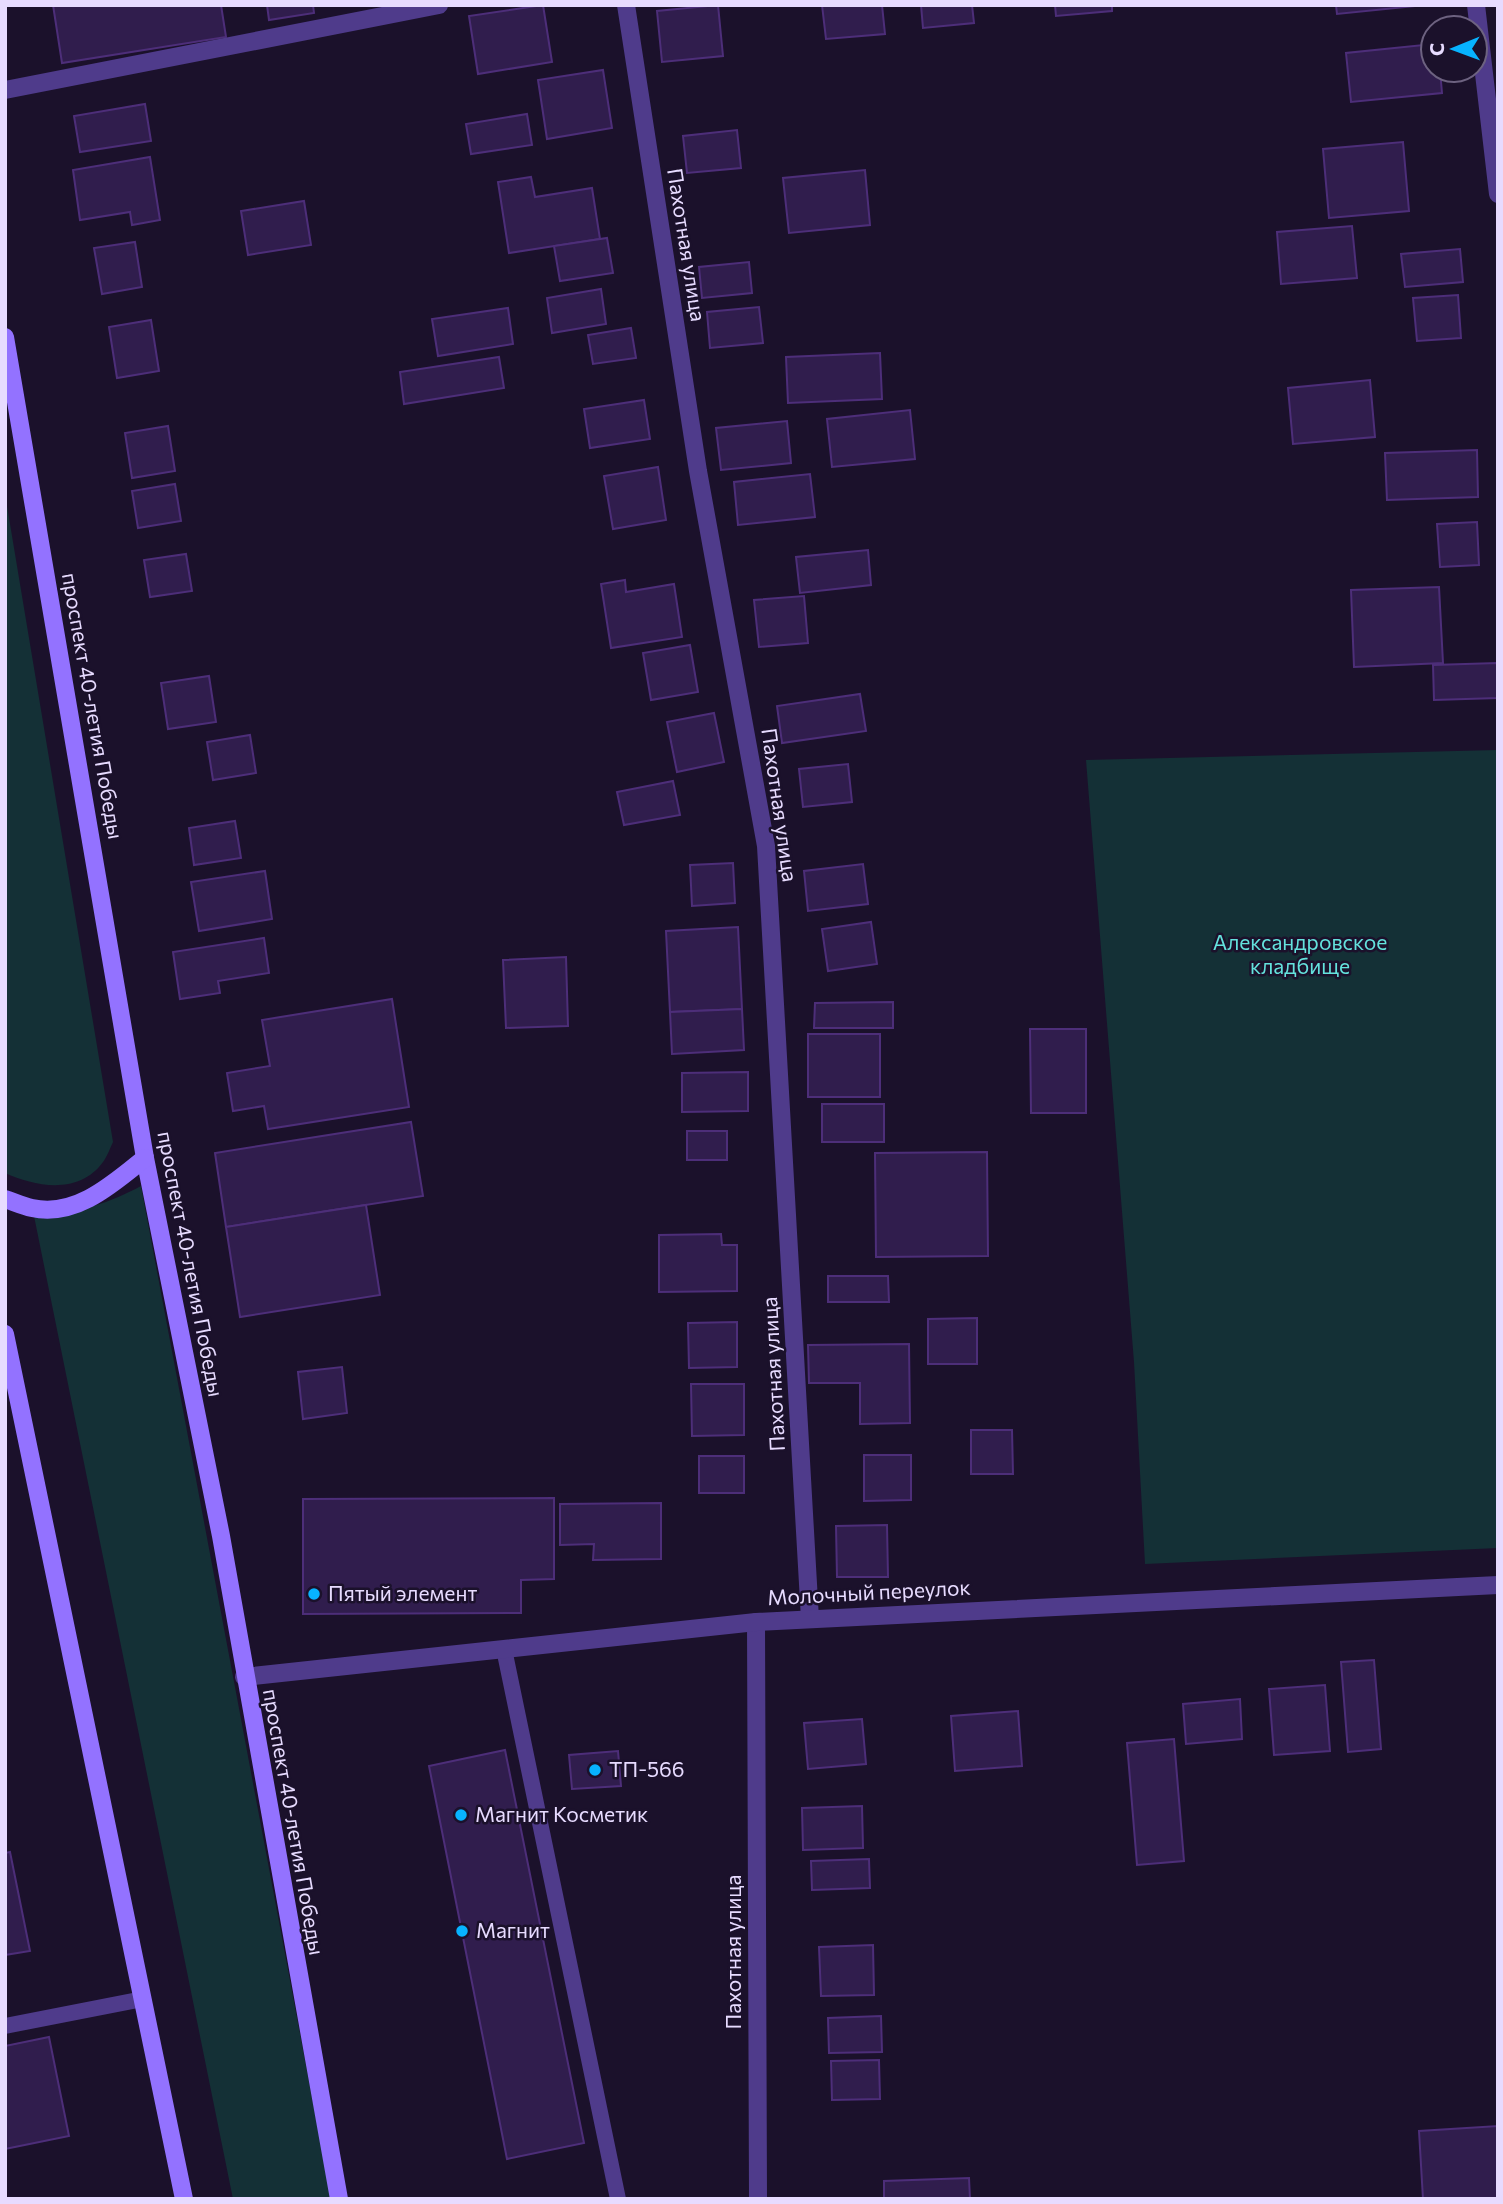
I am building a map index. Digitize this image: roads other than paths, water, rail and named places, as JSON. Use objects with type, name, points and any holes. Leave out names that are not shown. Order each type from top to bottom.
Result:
[{"type":"main road","name":"проспект 40-летия Победы","points":[[5,337],[145,1158],[220,1536],[339,2199]]},
{"type":"main road","points":[[5,1199],[34,1209],[56,1209],[104,1191],[145,1158]]},
{"type":"main road","points":[[5,1334],[184,2199]]},
{"type":"street","points":[[5,90],[439,5]]},
{"type":"street","name":"Пахотная улица","points":[[626,5],[698,471],[766,846],[810,1619]]},
{"type":"street","points":[[1476,5],[1498,194]]},
{"type":"street","name":"Молочный переулок","points":[[244,1677],[756,1622],[1498,1585]]},
{"type":"street","name":"Пахотная улица","points":[[756,1622],[758,2199]]},
{"type":"lane","points":[[504,1649],[618,2199]]},
{"type":"lane","points":[[5,2026],[143,1999]]},
{"type":"place","name":"Пятый элемент","points":[[314,1594]]},
{"type":"place","name":"ТП-566","points":[[595,1770]]},
{"type":"place","name":"Магнит Косметик","points":[[461,1815]]},
{"type":"place","name":"Магнит","points":[[462,1931]]},
{"type":"park label","name":"Александровское кладбище","points":[[1300,955]]}]
